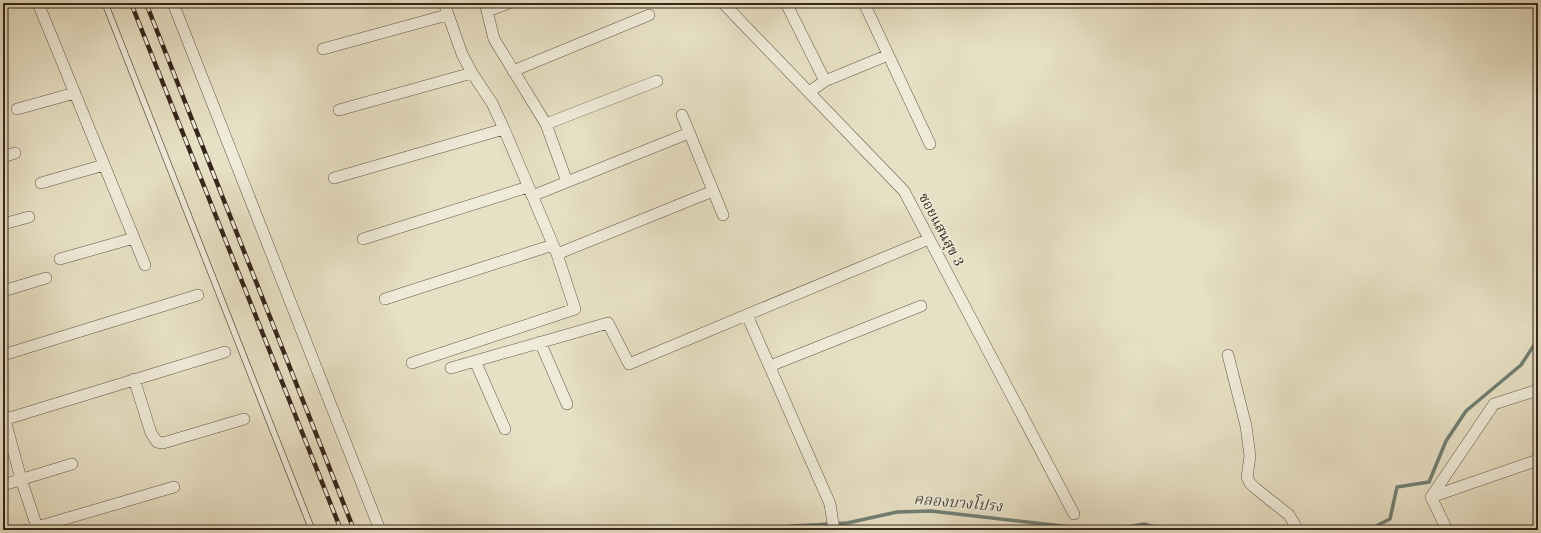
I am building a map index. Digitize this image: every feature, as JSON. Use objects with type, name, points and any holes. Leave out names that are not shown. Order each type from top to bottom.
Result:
[{"type":"street","points":[[38,3],[145,264]]},
{"type":"street","points":[[173,3],[380,530]]},
{"type":"street","points":[[412,363],[575,309],[555,249],[504,129],[492,103],[472,73],[462,54],[444,3]]},
{"type":"street","points":[[509,3],[486,7],[494,39],[546,124],[567,182]]},
{"type":"street","name":"ซอยแสนสุข 3","points":[[723,3],[904,191],[1074,514]]},
{"type":"street","points":[[786,3],[825,81]]},
{"type":"street","points":[[864,3],[930,144]]},
{"type":"street","points":[[513,71],[649,14]]},
{"type":"street","points":[[323,49],[447,15]]},
{"type":"street","points":[[808,92],[825,81],[888,55]]},
{"type":"street","points":[[339,110],[472,73]]},
{"type":"street","points":[[546,124],[657,81]]},
{"type":"street","points":[[17,110],[75,93]]},
{"type":"street","points":[[682,115],[723,216]]},
{"type":"street","points":[[334,178],[504,129]]},
{"type":"street","points":[[363,239],[567,182],[689,133]]},
{"type":"street","points":[[3,157],[15,153]]},
{"type":"street","points":[[42,183],[104,165]]},
{"type":"street","points":[[385,299],[555,249],[713,191]]},
{"type":"street","points":[[3,224],[29,217]]},
{"type":"street","points":[[60,259],[134,238]]},
{"type":"street","points":[[451,368],[608,323],[629,364],[929,239]]},
{"type":"street","points":[[3,291],[46,278]]},
{"type":"street","points":[[3,355],[198,295]]},
{"type":"street","points":[[770,366],[921,306]]},
{"type":"street","points":[[747,315],[830,504],[834,530]]},
{"type":"street","points":[[540,342],[567,404]]},
{"type":"street","points":[[174,486],[34,529],[4,417],[225,352]]},
{"type":"street","points":[[1228,355],[1246,426],[1250,456],[1247,477],[1255,488],[1289,515],[1298,530]]},
{"type":"street","points":[[475,361],[505,429]]},
{"type":"street","points":[[134,379],[151,434],[157,442],[162,442],[244,419]]},
{"type":"street","points":[[1431,497],[1494,404],[1538,390]]},
{"type":"street","points":[[1431,497],[1538,460]]},
{"type":"street","points":[[3,485],[72,464]]},
{"type":"street","points":[[1431,497],[1447,530]]},
{"type":"lane","points":[[105,3],[312,530]]},
{"type":"waterway","name":"คลองบางโปรง","points":[[1368,530],[1390,519],[1397,487],[1429,482],[1446,441],[1466,411],[1521,365],[1538,339]]},
{"type":"waterway","name":"คลองบางโปรง","points":[[769,530],[792,526],[847,523],[897,512],[931,511],[1098,530]]},
{"type":"waterway","name":"คลองบางโปรง","points":[[1111,530],[1144,524],[1166,530]]},
{"type":"railway","points":[[131,3],[341,530]]},
{"type":"railway","points":[[146,3],[354,530]]}]
